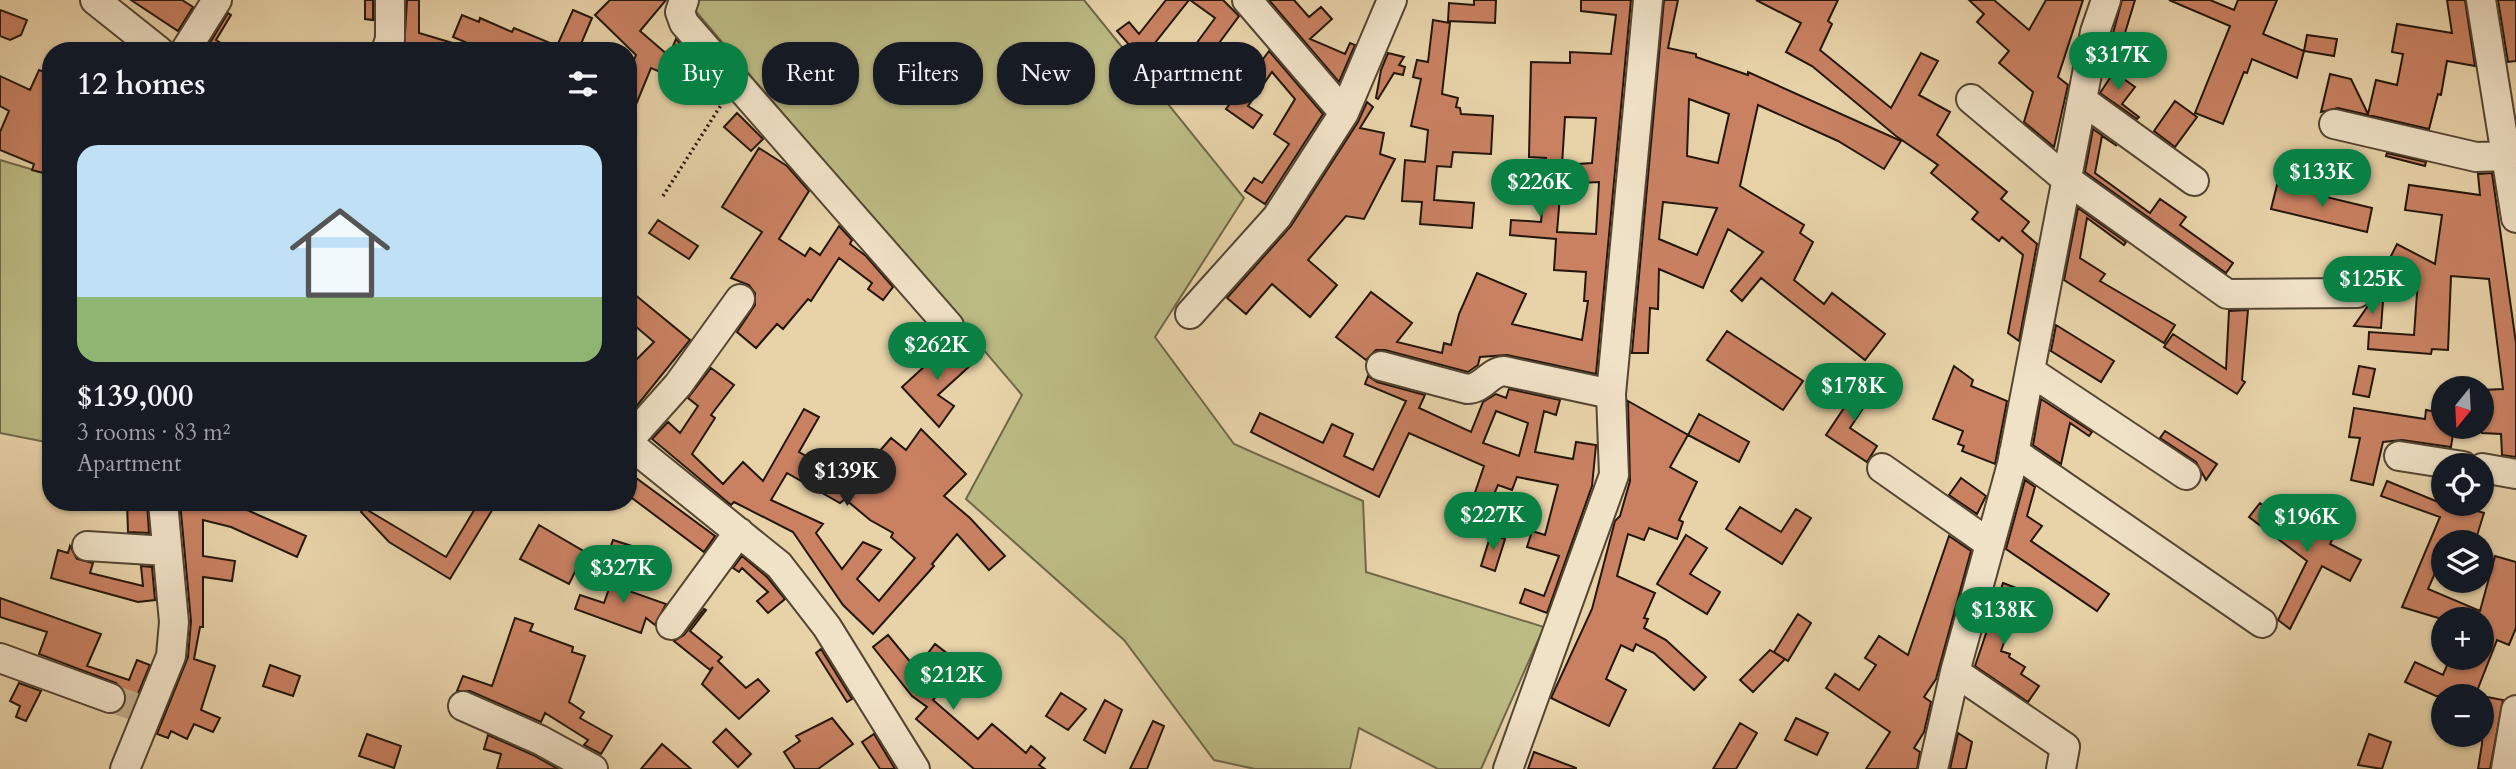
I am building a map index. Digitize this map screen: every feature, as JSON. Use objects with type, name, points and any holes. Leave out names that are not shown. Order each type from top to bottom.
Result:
[{"type":"street","points":[[95,0],[148,42]]},
{"type":"street","points":[[191,42],[217,0]]},
{"type":"street","points":[[389,42],[390,0]]},
{"type":"street","points":[[684,0],[680,12],[684,23],[701,42]]},
{"type":"street","points":[[1247,0],[1344,113]]},
{"type":"street","points":[[1190,314],[1277,217],[1344,113],[1392,0]]},
{"type":"street","points":[[1508,769],[1614,475],[1611,394],[1648,0]]},
{"type":"street","points":[[1933,769],[1955,672],[2014,452],[2081,100],[2095,32],[2106,0]]},
{"type":"street","points":[[2481,0],[2516,218]]},
{"type":"street","points":[[748,96],[949,326]]},
{"type":"street","points":[[1971,99],[2066,179],[2227,294],[2357,293]]},
{"type":"street","points":[[2081,100],[2194,181]]},
{"type":"street","points":[[2334,124],[2476,157],[2508,156]]},
{"type":"street","points":[[637,432],[678,385],[740,299]]},
{"type":"street","points":[[1381,366],[1467,389],[1475,388],[1494,372],[1504,371],[1611,394]]},
{"type":"street","points":[[2030,371],[2186,475]]},
{"type":"street","points":[[637,449],[779,565],[827,627],[915,769]]},
{"type":"street","points":[[2014,452],[2262,623]]},
{"type":"street","points":[[2399,456],[2431,461]]},
{"type":"street","points":[[1882,468],[1990,544]]},
{"type":"street","points":[[2494,470],[2516,474]]},
{"type":"street","points":[[125,769],[144,710],[171,656],[174,622],[164,511]]},
{"type":"street","points":[[671,625],[739,532]]},
{"type":"street","points":[[87,546],[167,551]]},
{"type":"street","points":[[0,658],[110,698]]},
{"type":"street","points":[[1955,672],[2068,762]]},
{"type":"street","points":[[463,706],[540,740],[593,769]]},
{"type":"street","points":[[2506,769],[2516,710]]},
{"type":"path","points":[[663,196],[721,105]]},
{"type":"shaded area","points":[[696,0],[1084,0],[1118,42],[1109,42],[1109,105],[1169,105],[1244,198],[1155,337],[1234,444],[1363,501],[1366,572],[1544,627],[1481,769],[1438,769],[1359,728],[1350,769],[1255,769],[1214,760],[1124,640],[966,499],[1022,395],[775,105],[859,105],[859,42],[762,42],[762,89],[748,73],[748,42],[722,42],[693,8]]},
{"type":"shaded area","points":[[0,160],[42,172],[42,441],[0,433]]},
{"type":"building","points":[[131,0],[182,0],[193,7],[178,31]]},
{"type":"building","points":[[365,0],[373,0],[373,20],[365,19]]},
{"type":"building","points":[[407,0],[419,0],[419,33],[449,42],[405,42]]},
{"type":"building","points":[[610,0],[666,0],[640,31],[658,47],[658,71],[651,68],[637,102],[637,42],[623,42],[595,15]]},
{"type":"building","points":[[1166,0],[1189,0],[1156,42],[1127,42],[1117,31],[1129,22],[1139,34]]},
{"type":"building","points":[[1190,0],[1223,0],[1239,16],[1220,42],[1197,42],[1215,18]]},
{"type":"building","points":[[1269,0],[1294,0],[1309,17],[1321,7],[1332,19],[1310,39],[1345,54],[1350,43],[1355,45],[1339,82]]},
{"type":"building","points":[[1474,0],[1496,0],[1495,23],[1448,21],[1449,3],[1474,5]]},
{"type":"building","points":[[1581,0],[1631,0],[1596,374],[1507,355],[1480,357],[1478,365],[1468,372],[1385,350],[1376,350],[1366,360],[1336,337],[1371,292],[1412,323],[1397,342],[1442,353],[1444,343],[1451,345],[1459,314],[1477,273],[1526,294],[1512,324],[1582,340],[1588,301],[1584,301],[1586,272],[1554,270],[1556,239],[1510,235],[1511,220],[1541,222],[1546,158],[1529,157],[1531,62],[1570,63],[1570,52],[1611,54],[1616,15],[1581,11]],"holes":[[[1565,117],[1596,118],[1592,163],[1562,165]],[[1599,182],[1596,234],[1557,232],[1561,184]]]},
{"type":"building","points":[[1664,0],[1678,0],[1668,48],[1696,54],[1696,57],[1748,75],[1748,72],[1901,141],[1884,169],[1838,141],[1758,105],[1740,186],[1804,225],[1800,233],[1813,242],[1794,280],[1824,304],[1832,293],[1885,334],[1865,360],[1761,278],[1742,301],[1731,291],[1763,252],[1728,229],[1703,288],[1659,269],[1658,309],[1650,308],[1648,353],[1632,353]],"holes":[[[1689,99],[1729,114],[1718,163],[1687,156]],[[1663,202],[1717,208],[1697,255],[1659,239]]]},
{"type":"building","points":[[1756,0],[1838,0],[1828,21],[1832,24],[1820,50],[1891,108],[1921,53],[1938,61],[1919,95],[1950,112],[1937,135],[2007,192],[2001,199],[2029,222],[2022,231],[2037,244],[2019,341],[2008,333],[2023,255],[2002,237],[1999,241],[1972,219],[1978,212],[1931,173],[1938,165],[1896,136],[1812,66],[1786,52],[1801,23]]},
{"type":"building","points":[[1969,0],[1994,0],[2029,30],[2046,0],[2083,0],[2058,77],[2068,85],[2054,147],[2024,122],[2033,92],[1999,63],[2009,51],[1977,22],[1984,14]]},
{"type":"building","points":[[2122,0],[2135,0],[2118,56],[2109,48]]},
{"type":"building","points":[[2169,0],[2210,0],[2234,10],[2238,0],[2277,0],[2263,34],[2304,51],[2297,78],[2252,59],[2223,124],[2195,113],[2230,26]]},
{"type":"building","points":[[2447,0],[2465,0],[2475,66],[2447,61],[2441,95],[2438,94],[2429,129],[2338,108],[2321,112],[2330,74],[2351,79],[2368,114],[2376,80],[2397,85],[2403,54],[2392,52],[2397,24],[2452,33]]},
{"type":"building","points":[[2498,0],[2516,0],[2516,61],[2508,62]]},
{"type":"building","points":[[0,10],[27,20],[21,35],[10,40],[0,36]]},
{"type":"building","points":[[573,10],[592,18],[582,42],[559,42]]},
{"type":"building","points":[[228,13],[231,15],[216,40],[219,42],[210,42]]},
{"type":"building","points":[[462,15],[479,22],[480,18],[512,32],[514,28],[547,42],[465,42],[453,37]]},
{"type":"building","points":[[1433,20],[1450,23],[1442,94],[1458,98],[1456,107],[1460,108],[1461,114],[1493,116],[1491,154],[1453,152],[1451,167],[1437,166],[1434,200],[1474,203],[1472,228],[1420,224],[1422,202],[1402,201],[1405,160],[1425,162],[1428,130],[1411,126],[1421,79],[1413,77],[1417,60],[1428,62]]},
{"type":"building","points":[[2307,35],[2337,39],[2334,56],[2304,51]]},
{"type":"building","points":[[1269,51],[1323,114],[1265,204],[1245,191],[1254,178],[1262,183],[1289,144],[1274,134],[1295,99],[1272,72],[1266,80],[1266,55]]},
{"type":"building","points":[[1388,53],[1404,57],[1399,65],[1405,67],[1403,75],[1394,73],[1378,99],[1381,70]]},
{"type":"building","points":[[39,70],[42,71],[42,173],[32,170],[34,164],[0,150],[0,132],[9,111],[0,106],[0,76],[30,90]]},
{"type":"building","points":[[2114,72],[2135,87],[2122,104],[2139,117],[2137,119],[2100,93]]},
{"type":"building","points":[[2175,101],[2197,117],[2175,147],[2154,131]]},
{"type":"building","points":[[1367,102],[1373,107],[1360,128],[1384,133],[1380,154],[1395,159],[1364,219],[1346,216],[1308,260],[1337,285],[1310,317],[1272,284],[1246,314],[1227,298],[1291,226],[1358,122]]},
{"type":"building","points":[[1229,105],[1249,105],[1262,115],[1253,128],[1226,109]]},
{"type":"building","points":[[737,113],[763,139],[751,151],[724,127]]},
{"type":"building","points":[[2093,129],[2117,146],[2102,136],[2095,173],[2150,213],[2160,199],[2186,217],[2180,225],[2233,263],[2226,273],[2085,172]]},
{"type":"building","points":[[759,148],[787,166],[809,191],[779,239],[805,256],[810,248],[820,255],[839,226],[852,240],[850,244],[866,256],[893,287],[883,300],[868,289],[872,283],[839,258],[811,301],[808,299],[783,329],[777,324],[756,348],[737,332],[755,305],[755,293],[749,285],[731,278],[762,232],[722,207]]},
{"type":"building","points":[[2387,153],[2426,162],[2425,166],[2386,156]]},
{"type":"building","points":[[2492,173],[2516,343],[2516,457],[2502,455],[2501,434],[2494,434],[2494,389],[2503,389],[2489,279],[2451,276],[2448,350],[2432,349],[2431,354],[2368,349],[2369,332],[2414,335],[2418,279],[2387,264],[2397,244],[2435,264],[2442,215],[2405,210],[2409,185],[2480,195],[2478,174]]},
{"type":"building","points":[[2277,185],[2372,208],[2367,232],[2271,209]]},
{"type":"building","points":[[2078,208],[2126,242],[2124,245],[2087,218],[2080,258],[2105,274],[2100,281],[2175,325],[2164,343],[2064,280]]},
{"type":"building","points":[[658,220],[698,246],[689,259],[649,233]]},
{"type":"building","points":[[637,296],[690,340],[637,406],[637,359],[654,342],[637,328]]},
{"type":"building","points":[[2372,300],[2383,301],[2381,328],[2354,326]]},
{"type":"building","points":[[2248,310],[2242,380],[2245,382],[2237,394],[2164,347],[2173,334],[2226,369],[2229,311]]},
{"type":"building","points":[[2056,325],[2114,361],[2101,382],[2051,351]]},
{"type":"building","points":[[1727,331],[1803,381],[1783,410],[1707,360]]},
{"type":"building","points":[[951,342],[972,364],[938,395],[954,406],[939,427],[902,387]]},
{"type":"building","points":[[1954,366],[1973,380],[1971,386],[2007,401],[1995,464],[1962,451],[1964,446],[1958,444],[1963,431],[1933,419]]},
{"type":"building","points":[[2359,366],[2375,369],[2369,397],[2353,394]]},
{"type":"building","points":[[711,368],[734,385],[711,415],[715,418],[692,454],[723,484],[743,462],[763,481],[804,409],[819,417],[799,452],[841,476],[856,458],[866,467],[891,438],[906,450],[921,429],[966,474],[944,496],[970,518],[1005,556],[989,570],[957,534],[932,564],[934,566],[873,634],[843,605],[793,532],[734,502],[731,505],[652,439],[668,422],[680,433],[698,406],[688,398]],"holes":[[[787,473],[840,503],[845,499],[870,520],[893,533],[891,537],[915,558],[879,601],[857,579],[881,550],[863,542],[842,569],[816,533],[823,524],[771,500]]]},
{"type":"building","points":[[1368,376],[1377,382],[1425,395],[1419,408],[1471,432],[1483,402],[1496,394],[1506,398],[1509,389],[1560,400],[1556,415],[1544,411],[1535,452],[1573,459],[1576,442],[1596,445],[1592,486],[1547,613],[1520,603],[1525,589],[1544,596],[1559,556],[1527,547],[1532,531],[1545,535],[1558,485],[1517,477],[1512,490],[1498,485],[1481,524],[1466,519],[1484,466],[1409,433],[1379,497],[1251,432],[1260,413],[1323,443],[1332,424],[1353,434],[1344,456],[1373,470],[1406,401],[1365,384]],"holes":[[[1496,411],[1528,423],[1519,456],[1483,443]]]},
{"type":"building","points":[[1864,378],[1877,387],[1850,428],[1877,446],[1867,462],[1826,435]]},
{"type":"building","points":[[2041,399],[2092,432],[2089,436],[2070,423],[2061,464],[2033,445]]},
{"type":"building","points":[[1628,401],[1688,435],[1670,467],[1697,482],[1679,520],[1683,522],[1677,539],[1649,528],[1644,540],[1628,534],[1617,576],[1655,593],[1644,618],[1648,619],[1644,628],[1666,640],[1706,677],[1694,690],[1654,653],[1636,644],[1633,651],[1621,645],[1606,679],[1626,690],[1609,726],[1551,698],[1592,609],[1615,521],[1620,516],[1630,481]]},
{"type":"building","points":[[2354,408],[2425,419],[2426,410],[2431,411],[2431,439],[2452,439],[2451,447],[2402,440],[2383,442],[2373,485],[2351,480],[2360,438],[2349,437]]},
{"type":"building","points":[[1699,414],[1749,442],[1739,462],[1688,435]]},
{"type":"building","points":[[2165,431],[2217,464],[2206,480],[2196,462],[2160,438]]},
{"type":"building","points":[[1961,478],[1986,496],[1977,514],[1949,495]]},
{"type":"building","points":[[637,479],[715,536],[704,552],[637,502]]},
{"type":"building","points":[[2025,480],[2035,487],[2027,516],[2042,526],[2031,541],[2109,594],[2097,611],[2006,549]]},
{"type":"building","points":[[2387,481],[2431,499],[2431,514],[2381,496]]},
{"type":"building","points":[[2260,503],[2306,535],[2317,512],[2340,524],[2330,544],[2361,560],[2350,581],[2322,566],[2290,629],[2278,620],[2307,561],[2249,517]]},
{"type":"building","points":[[1740,507],[1781,532],[1796,509],[1811,518],[1782,564],[1726,529]]},
{"type":"building","points":[[127,511],[148,511],[149,533],[128,532]]},
{"type":"building","points":[[181,511],[249,511],[306,536],[297,557],[231,527],[203,520],[203,556],[235,561],[232,581],[203,577],[203,627],[200,627],[194,659],[215,666],[201,710],[220,718],[213,732],[194,724],[187,739],[171,731],[168,738],[157,734],[188,657],[191,621]]},
{"type":"building","points":[[369,511],[446,557],[474,511],[492,511],[450,579],[389,542],[361,512]]},
{"type":"building","points":[[2437,516],[2483,516],[2479,530],[2435,530],[2440,517]]},
{"type":"building","points":[[539,525],[585,552],[569,584],[520,559]]},
{"type":"building","points":[[1491,534],[1505,539],[1495,571],[1481,566]]},
{"type":"building","points":[[1686,535],[1707,548],[1690,574],[1720,592],[1707,614],[1657,584]]},
{"type":"building","points":[[1949,536],[1971,551],[1936,679],[1924,697],[1931,702],[1924,732],[1914,748],[1920,752],[1917,769],[1866,769],[1890,732],[1826,688],[1835,674],[1859,690],[1876,665],[1865,658],[1879,636],[1908,655]]},
{"type":"building","points":[[2431,538],[2431,582],[2428,589],[2431,593],[2437,593],[2471,607],[2431,607],[2431,616],[2402,607]]},
{"type":"building","points":[[613,540],[638,548],[631,569],[606,560]]},
{"type":"building","points":[[70,546],[77,559],[93,563],[90,573],[143,586],[141,566],[152,567],[155,600],[138,602],[51,578],[58,550],[68,553]]},
{"type":"building","points":[[742,556],[767,577],[785,599],[768,613],[757,601],[768,592],[742,568],[739,572],[733,568]]},
{"type":"building","points":[[2495,556],[2516,562],[2516,628],[2509,645],[2497,640],[2494,648],[2494,607],[2481,607],[2485,593],[2494,593]]},
{"type":"building","points":[[617,566],[632,571],[626,590],[666,604],[655,625],[646,618],[641,633],[575,609],[580,595],[604,603]]},
{"type":"building","points":[[2003,583],[2022,590],[2001,651],[2010,654],[2009,657],[2025,667],[2021,674],[2039,686],[2028,702],[1975,666]]},
{"type":"building","points":[[0,598],[101,634],[87,666],[129,680],[137,660],[150,665],[130,713],[121,710],[126,694],[116,683],[39,654],[47,632],[0,617]]},
{"type":"building","points":[[704,609],[706,610],[690,631],[722,657],[718,661],[746,688],[758,679],[769,691],[739,719],[702,684],[713,667],[710,670],[674,641],[684,635]]},
{"type":"building","points":[[1798,614],[1811,623],[1788,661],[1774,652]]},
{"type":"building","points":[[515,618],[533,624],[530,631],[573,647],[572,652],[585,656],[569,702],[584,712],[580,718],[612,736],[601,754],[584,745],[588,740],[545,713],[541,722],[470,691],[457,691],[463,676],[492,686]]},
{"type":"building","points":[[888,635],[916,669],[935,644],[962,665],[933,700],[978,739],[992,724],[1026,753],[1031,746],[1045,758],[1039,765],[1045,769],[974,769],[916,719],[927,707],[912,696],[873,647]]},
{"type":"building","points":[[821,649],[852,699],[847,702],[816,653]]},
{"type":"building","points":[[1770,650],[1785,659],[1753,692],[1740,680]]},
{"type":"building","points":[[2415,662],[2443,675],[2445,670],[2485,670],[2480,684],[2431,684],[2431,694],[2405,682]]},
{"type":"building","points":[[270,665],[300,676],[293,696],[263,686]]},
{"type":"building","points":[[19,683],[41,691],[26,721],[16,717],[20,706],[10,701]]},
{"type":"building","points":[[1061,693],[1086,709],[1068,730],[1046,716]]},
{"type":"building","points":[[2494,698],[2503,700],[2490,769],[2478,769],[2482,747],[2494,747]]},
{"type":"building","points":[[1105,700],[1122,710],[1105,753],[1084,740]]},
{"type":"building","points":[[832,718],[853,744],[818,769],[795,769],[784,752],[800,741],[796,736]]},
{"type":"building","points":[[1796,718],[1828,733],[1817,755],[1785,740]]},
{"type":"building","points":[[1153,721],[1164,726],[1147,769],[1130,769]]},
{"type":"building","points":[[1740,723],[1757,733],[1736,769],[1713,769]]},
{"type":"building","points":[[726,729],[751,754],[738,767],[713,742]]},
{"type":"building","points":[[1958,733],[1972,742],[1966,769],[1950,769]]},
{"type":"building","points":[[367,734],[401,746],[394,768],[359,756]]},
{"type":"building","points":[[874,734],[895,769],[880,769],[862,742]]},
{"type":"building","points":[[2369,734],[2391,742],[2382,769],[2358,765]]},
{"type":"building","points":[[488,735],[558,769],[497,769],[501,754],[484,749]]},
{"type":"building","points":[[662,744],[691,769],[641,769]]},
{"type":"building","points":[[1534,752],[1576,768],[1576,769],[1528,769]]},
{"type":"tunnel","points":[[110,698],[139,708]]}]
